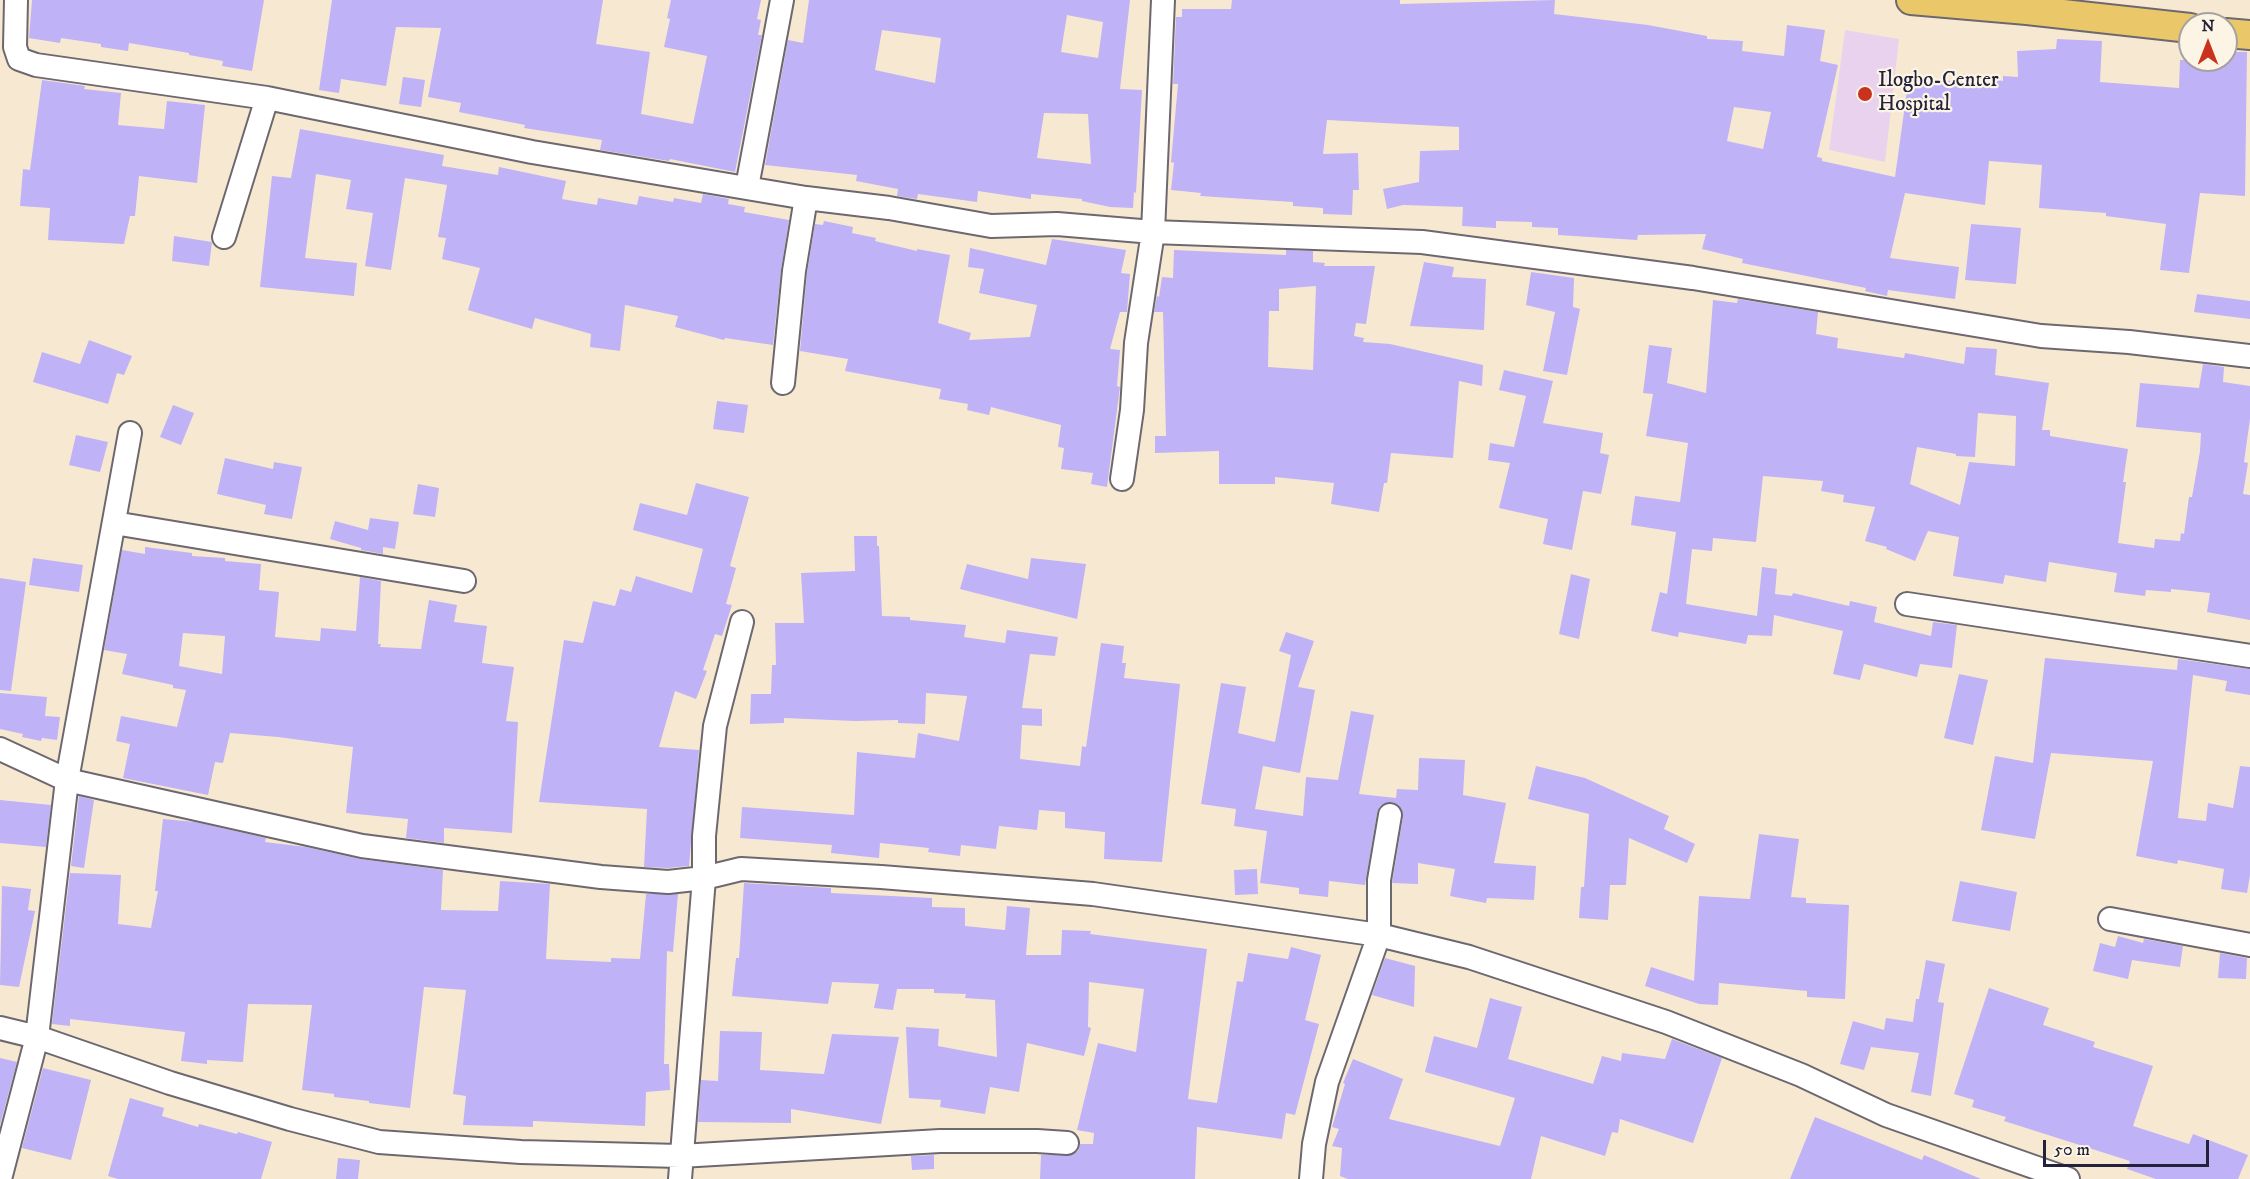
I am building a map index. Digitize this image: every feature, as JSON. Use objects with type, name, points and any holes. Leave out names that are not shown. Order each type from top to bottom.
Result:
[{"type":"main road","points":[[1911,0],[2178,27]]},
{"type":"street","points":[[16,0],[15,47],[19,60],[36,65],[267,98],[532,152],[806,198],[889,208],[991,226],[1057,224],[1153,232],[1422,242],[1693,278],[2041,336],[2129,342],[2250,356]]},
{"type":"street","points":[[747,187],[782,0]]},
{"type":"street","points":[[1122,479],[1132,410],[1137,343],[1153,232],[1163,0]]},
{"type":"street","points":[[224,237],[267,98]]},
{"type":"street","points":[[783,383],[794,271],[806,198]]},
{"type":"street","points":[[0,1179],[37,1037],[67,780],[130,434]]},
{"type":"street","points":[[114,523],[464,581]]},
{"type":"street","points":[[1908,604],[2250,656]]},
{"type":"street","points":[[680,1179],[680,1156],[704,878],[704,836],[715,726],[742,622]]},
{"type":"street","points":[[0,749],[67,780],[362,846],[601,877],[668,882],[704,878],[741,869],[881,877],[1093,894],[1379,935],[1469,957],[1666,1022],[1801,1075],[1886,1115],[2068,1179]]},
{"type":"street","points":[[1311,1179],[1314,1144],[1327,1082],[1379,935],[1379,880],[1390,815]]},
{"type":"street","points":[[2110,919],[2250,945]]},
{"type":"street","points":[[0,1028],[37,1037],[170,1083],[290,1119],[380,1142],[520,1152],[680,1156],[940,1141],[1067,1143]]},
{"type":"shaded area","name":"Ilogbo-Center Hospital","points":[[1845,30],[1899,39],[1885,162],[1829,150]]},
{"type":"building","points":[[32,0],[264,0],[252,71],[222,66],[223,61],[189,55],[189,53],[129,43],[128,51],[61,38],[60,43],[29,38]]},
{"type":"building","points":[[332,0],[603,0],[596,44],[650,52],[641,114],[693,124],[707,56],[664,47],[670,19],[667,18],[671,0],[761,0],[757,19],[761,20],[758,35],[762,35],[735,172],[670,159],[669,161],[600,150],[602,140],[524,128],[525,125],[459,112],[461,103],[428,97],[441,28],[396,27],[386,86],[341,79],[339,93],[319,90]]},
{"type":"building","points":[[809,0],[1130,0],[1120,89],[1142,90],[1136,193],[1134,192],[1133,208],[1110,207],[1082,201],[1082,199],[1031,194],[1031,199],[978,191],[977,202],[918,194],[917,199],[897,196],[898,189],[856,181],[857,175],[765,165],[788,40],[803,43]],"holes":[[[1067,15],[1103,22],[1098,58],[1061,52]],[[882,30],[941,38],[935,83],[875,70]],[[1044,113],[1088,114],[1091,164],[1037,158]]]},
{"type":"building","points":[[1232,0],[1400,0],[1400,4],[1555,0],[1554,14],[1648,25],[1707,36],[1707,39],[1743,41],[1742,51],[1784,56],[1787,25],[1825,30],[1820,61],[1838,65],[1817,157],[1822,158],[1822,161],[1895,177],[1909,76],[1958,82],[1960,74],[2003,81],[2003,76],[2018,77],[2017,51],[2056,49],[2057,39],[2102,41],[2100,82],[2179,88],[2180,72],[2238,72],[2238,52],[2247,52],[2245,196],[2200,193],[2189,273],[2160,270],[2166,224],[2106,216],[2106,213],[2039,208],[2042,165],[1989,161],[1985,205],[1905,193],[1890,258],[1959,267],[1955,299],[1888,290],[1887,296],[1865,291],[1866,288],[1742,263],[1743,259],[1702,249],[1706,234],[1638,235],[1637,240],[1558,235],[1558,228],[1532,227],[1532,222],[1496,221],[1496,228],[1462,226],[1463,207],[1403,205],[1387,209],[1383,189],[1419,182],[1420,151],[1459,150],[1459,127],[1327,120],[1323,154],[1358,153],[1359,190],[1353,190],[1352,215],[1323,214],[1323,208],[1293,206],[1293,202],[1200,196],[1201,193],[1171,190],[1174,163],[1171,162],[1178,84],[1173,84],[1176,17],[1182,17],[1182,9],[1231,9]],"holes":[[[1734,107],[1771,112],[1763,149],[1727,141]]]},
{"type":"building","points":[[403,77],[425,80],[421,107],[399,104]]},
{"type":"building","points":[[42,80],[85,86],[84,89],[121,93],[118,125],[164,129],[167,101],[205,105],[197,183],[139,176],[135,216],[130,216],[124,244],[48,240],[50,208],[20,206],[23,169],[30,170]]},
{"type":"building","points":[[300,129],[444,155],[442,166],[498,175],[499,167],[566,181],[562,199],[597,205],[598,198],[637,205],[639,196],[673,202],[674,198],[701,203],[703,194],[729,199],[728,204],[745,207],[744,212],[789,220],[773,345],[725,338],[724,340],[675,327],[678,316],[625,305],[620,351],[590,347],[591,334],[535,318],[532,329],[468,310],[480,268],[442,259],[446,238],[438,237],[447,185],[405,178],[391,270],[365,266],[373,213],[346,209],[351,180],[316,174],[305,258],[357,263],[354,296],[260,287],[272,176],[291,178]]},
{"type":"building","points":[[824,221],[853,227],[852,233],[876,238],[875,241],[917,251],[917,249],[950,255],[938,323],[971,333],[969,340],[1030,337],[1037,305],[979,293],[984,269],[968,267],[970,248],[1046,265],[1052,239],[1126,250],[1121,273],[1130,274],[1127,312],[1120,312],[1110,349],[1120,350],[1117,386],[1120,387],[1107,487],[1091,484],[1093,473],[1061,469],[1064,448],[1058,447],[1061,425],[991,407],[989,415],[967,410],[968,404],[939,399],[941,389],[845,371],[848,359],[800,351],[807,273],[815,224],[823,225]]},
{"type":"building","points":[[1971,224],[2021,228],[2016,284],[1965,280]]},
{"type":"building","points":[[174,236],[212,242],[209,266],[172,261]]},
{"type":"building","points":[[1174,250],[1286,255],[1286,250],[1313,251],[1313,262],[1325,263],[1324,266],[1375,266],[1366,324],[1356,323],[1354,336],[1364,338],[1363,342],[1390,344],[1483,365],[1482,386],[1459,381],[1453,458],[1391,453],[1387,483],[1384,483],[1379,512],[1331,504],[1334,483],[1275,477],[1275,484],[1219,484],[1219,451],[1155,453],[1155,436],[1166,436],[1163,312],[1154,312],[1162,277],[1173,278]],"holes":[[[1316,286],[1313,370],[1268,367],[1269,311],[1279,311],[1279,289]]]},
{"type":"building","points":[[1424,262],[1454,267],[1452,277],[1486,279],[1484,330],[1410,326]]},
{"type":"building","points":[[1531,272],[1574,278],[1573,307],[1580,309],[1567,375],[1543,371],[1555,312],[1526,305]]},
{"type":"building","points":[[2197,294],[2250,301],[2250,319],[2194,312]]},
{"type":"building","points":[[1738,299],[1818,312],[1816,334],[1838,338],[1837,348],[1904,358],[1905,353],[1964,364],[1966,347],[1997,349],[1995,375],[2049,383],[2042,430],[2050,430],[2050,436],[2128,449],[2118,543],[2154,548],[2155,539],[2180,541],[2181,533],[2184,534],[2189,497],[2192,497],[2200,451],[2201,433],[2136,427],[2140,383],[2199,388],[2203,364],[2224,367],[2223,382],[2250,386],[2250,419],[2244,462],[2248,463],[2243,494],[2250,495],[2250,620],[2207,612],[2210,593],[2171,589],[2171,592],[2146,590],[2145,596],[2114,592],[2117,573],[2049,562],[2046,582],[2005,575],[2003,584],[1953,576],[1959,537],[1928,531],[1915,561],[1886,549],[1887,547],[1865,541],[1875,507],[1843,502],[1844,495],[1821,491],[1823,481],[1763,476],[1756,542],[1713,538],[1712,551],[1692,549],[1686,604],[1757,616],[1762,567],[1777,569],[1775,594],[1792,596],[1793,593],[1849,606],[1850,601],[1877,607],[1874,622],[1931,636],[1933,622],[1957,625],[1952,668],[1920,664],[1917,677],[1864,664],[1860,680],[1833,674],[1843,631],[1774,615],[1772,636],[1748,635],[1746,644],[1679,632],[1678,637],[1651,631],[1660,592],[1667,594],[1676,532],[1631,525],[1635,496],[1680,502],[1688,443],[1646,436],[1653,394],[1643,393],[1649,345],[1672,348],[1667,383],[1706,393],[1713,300],[1737,303]],"holes":[[[1978,413],[2016,416],[2015,466],[1969,462],[1960,505],[1910,484],[1917,447],[1956,454],[1956,456],[1975,457]]]},
{"type":"building","points":[[89,340],[132,356],[124,375],[117,373],[108,404],[33,382],[42,352],[80,364]]},
{"type":"building","points":[[1504,370],[1553,381],[1543,423],[1603,433],[1600,453],[1609,455],[1601,494],[1583,491],[1572,550],[1543,544],[1548,519],[1499,508],[1510,463],[1488,460],[1490,443],[1514,447],[1526,396],[1499,390]]},
{"type":"building","points":[[717,401],[748,405],[744,433],[713,429]]},
{"type":"building","points":[[173,405],[194,413],[181,445],[160,437]]},
{"type":"building","points":[[76,435],[108,442],[100,472],[69,465]]},
{"type":"building","points":[[225,458],[273,469],[274,462],[302,467],[292,519],[264,514],[266,505],[217,494]]},
{"type":"building","points":[[696,483],[749,497],[730,566],[736,568],[726,604],[732,605],[722,636],[715,634],[703,670],[707,671],[696,699],[675,691],[659,747],[699,750],[689,866],[644,867],[647,809],[539,802],[564,640],[583,643],[593,601],[615,606],[620,589],[631,592],[636,576],[692,593],[703,549],[633,530],[640,503],[687,515]]},
{"type":"building","points":[[418,484],[439,488],[435,517],[413,514]]},
{"type":"building","points":[[370,518],[399,522],[395,549],[383,547],[383,554],[361,550],[361,548],[330,539],[335,521],[368,530]]},
{"type":"building","points":[[854,536],[877,536],[882,616],[910,617],[910,620],[966,625],[964,637],[1005,643],[1007,630],[1058,637],[1055,656],[1030,654],[1022,708],[1042,709],[1042,726],[1022,725],[1020,759],[1080,766],[1082,746],[1086,747],[1101,643],[1124,646],[1122,663],[1126,663],[1124,678],[1180,684],[1162,862],[1104,859],[1105,832],[1065,828],[1065,812],[1039,810],[1037,830],[999,826],[996,849],[961,845],[960,856],[928,852],[929,848],[880,843],[879,858],[831,853],[832,845],[740,838],[742,807],[854,815],[857,752],[915,758],[918,733],[959,741],[967,696],[926,693],[925,724],[898,723],[898,720],[784,718],[784,723],[750,724],[751,694],[771,694],[772,665],[776,665],[775,623],[804,623],[801,573],[855,571]]},
{"type":"building","points":[[145,547],[192,553],[192,556],[225,558],[225,561],[261,564],[259,590],[279,592],[275,637],[320,641],[321,628],[356,631],[360,577],[381,581],[378,644],[381,644],[380,647],[421,649],[429,600],[457,605],[454,622],[487,626],[482,663],[514,667],[506,721],[518,722],[512,833],[444,828],[444,843],[406,838],[408,819],[346,813],[353,747],[230,733],[223,763],[215,762],[208,795],[123,778],[130,744],[116,741],[121,716],[177,727],[186,690],[122,674],[127,654],[104,650],[122,550],[145,554]],"holes":[[[183,633],[225,636],[222,674],[179,666]]]},
{"type":"building","points":[[33,558],[83,565],[79,592],[29,585]]},
{"type":"building","points":[[1031,558],[1086,564],[1077,619],[960,589],[967,564],[1028,579]]},
{"type":"building","points":[[1571,574],[1590,579],[1579,639],[1559,634]]},
{"type":"building","points":[[0,578],[26,582],[11,691],[0,690]]},
{"type":"building","points":[[1286,632],[1314,641],[1298,687],[1315,690],[1300,773],[1263,766],[1255,809],[1303,816],[1306,777],[1338,780],[1351,711],[1374,715],[1359,794],[1396,798],[1397,789],[1418,790],[1419,758],[1465,760],[1463,795],[1506,803],[1494,863],[1536,866],[1534,900],[1487,898],[1486,903],[1450,896],[1455,869],[1418,863],[1418,884],[1392,883],[1403,817],[1399,805],[1392,802],[1380,806],[1377,813],[1365,885],[1329,881],[1328,897],[1299,894],[1299,888],[1260,883],[1267,831],[1234,826],[1236,809],[1201,804],[1221,683],[1246,687],[1238,733],[1275,742],[1291,655],[1279,651]]},
{"type":"building","points":[[2045,658],[2177,670],[2178,659],[2250,669],[2250,695],[2225,691],[2227,681],[2193,675],[2178,818],[2206,821],[2208,803],[2233,808],[2240,766],[2250,767],[2250,875],[2247,893],[2221,889],[2224,869],[2178,860],[2177,864],[2136,856],[2153,761],[2051,753],[2035,839],[1981,830],[1995,756],[2033,763]]},
{"type":"building","points":[[1959,674],[1988,680],[1973,745],[1944,738]]},
{"type":"building","points":[[0,693],[47,697],[45,716],[60,717],[57,740],[42,738],[41,741],[0,729]]},
{"type":"building","points":[[1536,766],[1585,778],[1669,816],[1664,829],[1695,844],[1687,863],[1629,838],[1626,885],[1610,885],[1608,920],[1579,918],[1581,887],[1584,887],[1589,814],[1528,799]]},
{"type":"building","points":[[79,796],[94,800],[84,868],[71,866]]},
{"type":"building","points":[[0,800],[51,805],[46,847],[0,843]]},
{"type":"building","points":[[163,819],[195,822],[266,838],[265,842],[306,847],[360,859],[443,870],[441,910],[498,911],[500,881],[550,884],[546,959],[611,962],[611,958],[640,959],[646,894],[678,894],[673,952],[667,951],[664,1064],[669,1064],[670,1090],[646,1092],[645,1126],[533,1121],[533,1127],[463,1125],[466,1096],[453,1094],[466,990],[424,987],[410,1108],[369,1103],[369,1101],[334,1097],[334,1094],[302,1090],[312,1005],[248,1004],[243,1062],[207,1060],[207,1064],[181,1061],[185,1032],[70,1019],[70,1026],[52,1024],[70,873],[121,875],[118,924],[151,928],[158,891],[155,891]]},
{"type":"building","points":[[1759,834],[1799,839],[1791,897],[1806,898],[1806,903],[1849,905],[1845,999],[1807,997],[1807,991],[1719,983],[1718,1005],[1699,1004],[1645,986],[1651,967],[1694,981],[1699,896],[1750,899]]},
{"type":"building","points":[[1257,869],[1258,894],[1235,895],[1234,870]]},
{"type":"building","points":[[1960,881],[2017,892],[2010,931],[1952,921]]},
{"type":"building","points":[[744,883],[831,888],[831,893],[932,898],[932,907],[965,908],[965,926],[1005,930],[1007,906],[1030,908],[1026,955],[1061,955],[1062,930],[1091,931],[1090,934],[1207,949],[1188,1099],[1217,1103],[1237,981],[1243,982],[1248,953],[1288,959],[1291,947],[1321,955],[1305,1020],[1319,1024],[1295,1115],[1286,1113],[1282,1139],[1197,1127],[1195,1179],[1040,1179],[1041,1155],[1072,1155],[1078,1151],[1080,1144],[1093,1144],[1094,1133],[1077,1130],[1098,1043],[1136,1052],[1144,989],[1089,982],[1088,1027],[1091,1028],[1084,1056],[1027,1043],[1019,1092],[990,1087],[985,1114],[940,1107],[941,1100],[909,1098],[906,1027],[939,1029],[938,1046],[997,1057],[995,1000],[965,998],[966,994],[934,993],[934,989],[897,989],[893,1010],[874,1008],[879,984],[832,982],[828,1004],[732,996],[736,958],[739,958]]},
{"type":"building","points":[[2,886],[31,889],[28,910],[35,911],[19,987],[0,985]]},
{"type":"building","points":[[2118,936],[2143,943],[2144,939],[2183,946],[2180,967],[2132,960],[2128,979],[2093,971],[2100,943],[2115,947]]},
{"type":"building","points":[[2220,953],[2247,958],[2246,979],[2218,978]]},
{"type":"building","points":[[1385,958],[1415,966],[1414,1007],[1372,995]]},
{"type":"building","points":[[1926,960],[1945,964],[1938,1002],[1944,1003],[1931,1096],[1911,1092],[1919,1053],[1871,1047],[1864,1070],[1840,1064],[1853,1021],[1884,1030],[1886,1018],[1913,1022]]},
{"type":"building","points":[[1989,988],[2049,1008],[2043,1025],[2095,1042],[2093,1047],[2153,1066],[2133,1126],[2189,1144],[2193,1134],[2248,1155],[2238,1179],[2156,1179],[2127,1169],[2130,1161],[2004,1121],[2006,1117],[1972,1107],[1974,1100],[1954,1094]]},
{"type":"building","points":[[1490,998],[1522,1007],[1508,1059],[1593,1084],[1602,1056],[1621,1061],[1622,1053],[1665,1059],[1672,1039],[1722,1058],[1693,1143],[1620,1119],[1618,1133],[1612,1132],[1605,1156],[1541,1136],[1531,1179],[1348,1179],[1340,1176],[1342,1148],[1332,1146],[1339,1129],[1332,1127],[1345,1084],[1343,1083],[1353,1059],[1403,1079],[1389,1119],[1500,1146],[1515,1098],[1425,1072],[1434,1036],[1477,1048]]},
{"type":"building","points":[[720,1031],[762,1032],[760,1070],[824,1074],[832,1034],[899,1037],[881,1124],[791,1109],[791,1123],[698,1122],[701,1080],[718,1081]]},
{"type":"building","points":[[0,1058],[17,1062],[0,1125]]},
{"type":"building","points":[[43,1068],[91,1080],[71,1160],[22,1148]]},
{"type":"building","points":[[130,1098],[164,1108],[162,1116],[198,1127],[199,1124],[272,1142],[261,1179],[118,1179],[108,1176]]},
{"type":"building","points":[[1815,1117],[1922,1160],[1924,1155],[1981,1179],[1790,1179]]},
{"type":"building","points":[[934,1155],[934,1169],[912,1170],[911,1156]]},
{"type":"building","points":[[338,1158],[360,1160],[358,1179],[336,1179]]},
{"type":"place","name":"Ilogbo-Center Hospital","points":[[1865,94]]}]
